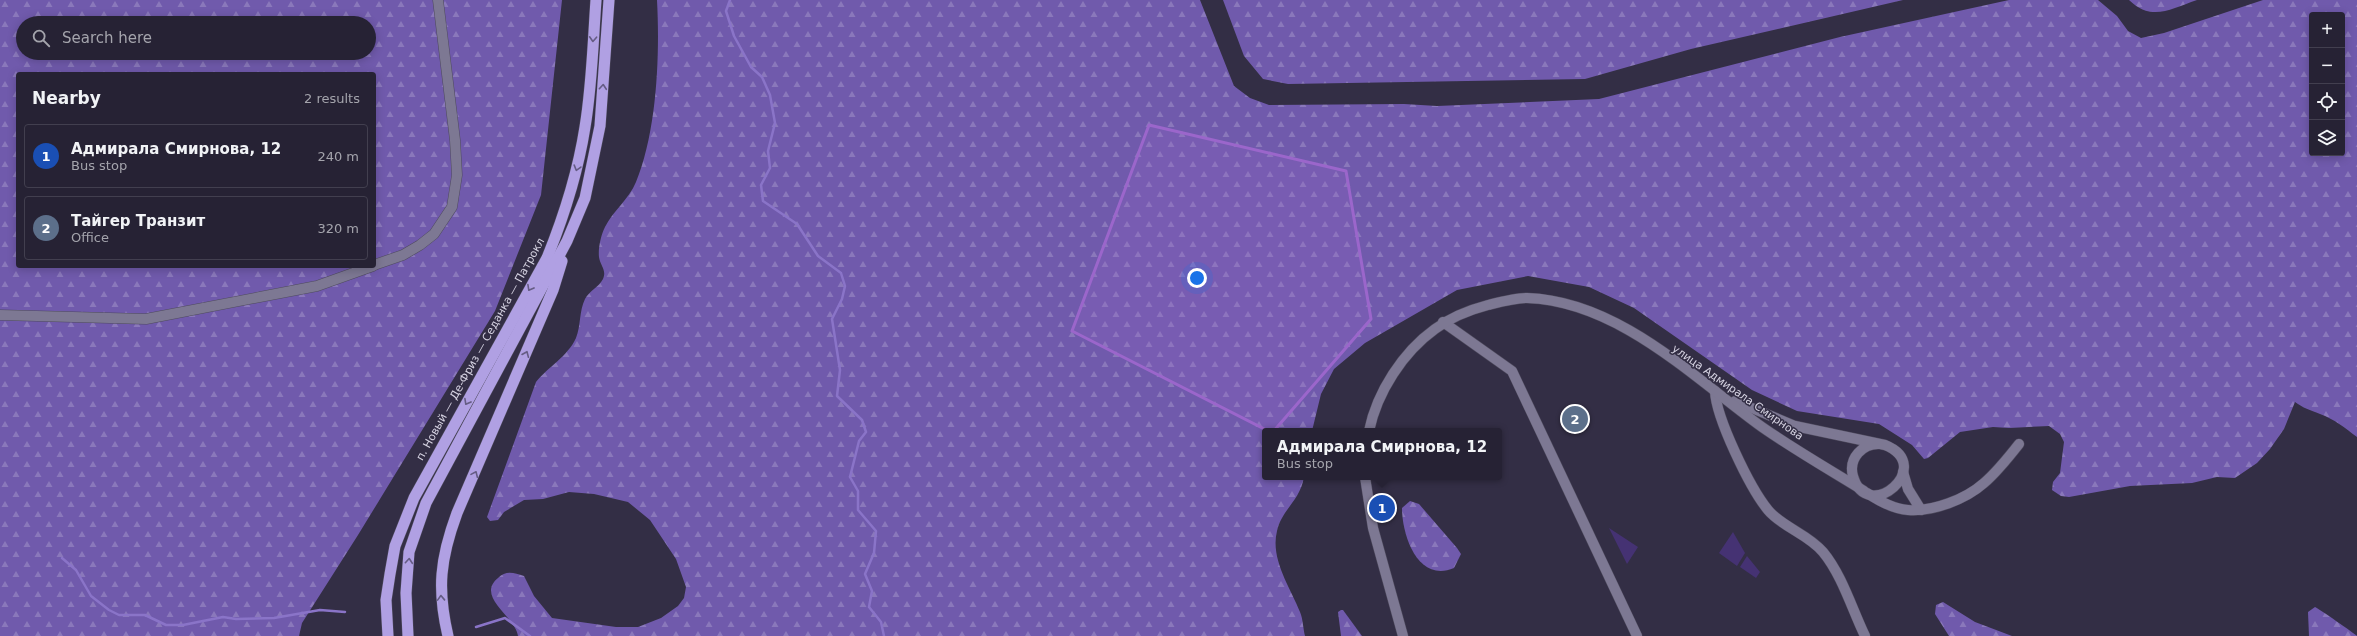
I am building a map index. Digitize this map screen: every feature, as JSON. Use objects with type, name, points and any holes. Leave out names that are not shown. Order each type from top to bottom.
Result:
[{"type":"highway","name":"п. Новый — Де-Фриз — Седанка — Патрокл","points":[[388,636],[388,583],[395,546],[414,498],[543,265],[559,228],[579,161],[586,126],[596,0]]},
{"type":"highway","points":[[408,636],[406,614],[409,552],[426,503],[567,241],[585,198],[600,126],[609,0]]},
{"type":"highway","points":[[448,636],[441,602],[441,584],[445,550],[457,514],[553,290],[567,241]]},
{"type":"street","points":[[376,265],[403,255],[420,245],[434,234],[452,207],[456,175],[455,140],[438,0]]},
{"type":"street","points":[[0,316],[146,319],[317,286],[367,268]]},
{"type":"street","name":"улица Адмирала Смирнова","points":[[1370,428],[1382,395],[1393,376],[1414,347],[1443,322],[1470,310],[1527,298],[1572,305],[1605,317],[1635,334],[1763,427],[1888,506],[1908,510],[1921,510],[1941,505],[1975,490],[1993,475],[2019,444]]},
{"type":"street","points":[[1443,322],[1512,371],[1637,636]]},
{"type":"street","points":[[1715,391],[1795,426],[1880,444],[1891,448],[1897,453],[1902,463],[1908,489],[1921,510]]},
{"type":"street","points":[[1715,391],[1718,406],[1738,457],[1768,510],[1822,551],[1832,566],[1865,636]]},
{"type":"street","points":[[1880,444],[1863,448],[1853,461],[1853,476],[1857,484],[1864,491],[1878,495],[1888,493],[1899,484],[1903,472]]},
{"type":"street","points":[[1365,480],[1372,528],[1404,636]]},
{"type":"highlighted area","points":[[1149,125],[1346,171],[1371,319],[1272,433],[1072,331]]},
{"type":"shaded area","points":[[1609,528],[1638,547],[1627,564]]},
{"type":"shaded area","points":[[1733,532],[1745,553],[1737,566],[1719,553]]},
{"type":"shaded area","points":[[1747,556],[1760,572],[1756,578],[1740,567]]},
{"type":"green space","points":[[0,0],[562,0],[541,195],[495,311],[358,535],[302,623],[299,636],[0,636]]},
{"type":"green space","points":[[657,0],[1200,0],[1234,86],[1250,98],[1269,105],[1404,104],[1437,106],[1599,99],[1840,37],[2009,0],[2098,0],[2117,16],[2128,31],[2141,38],[2164,33],[2263,0],[2357,0],[2357,437],[2330,418],[2295,402],[2284,429],[2270,449],[2257,463],[2235,478],[2217,477],[2192,483],[2130,486],[2069,497],[2061,496],[2052,490],[2053,482],[2060,473],[2064,442],[2060,434],[2049,426],[2009,428],[1993,427],[1960,432],[1928,458],[1924,459],[1912,445],[1879,424],[1797,411],[1752,390],[1634,308],[1589,287],[1528,276],[1457,290],[1365,343],[1334,369],[1321,394],[1313,428],[1262,428],[1262,480],[1303,480],[1299,492],[1279,523],[1276,552],[1282,573],[1301,615],[1305,636],[518,636],[516,629],[494,600],[491,592],[492,585],[501,575],[507,573],[524,576],[534,596],[552,618],[616,627],[638,627],[661,618],[678,606],[684,598],[686,587],[676,559],[650,520],[628,502],[594,494],[569,492],[543,499],[524,500],[504,512],[498,520],[490,521],[487,517],[536,382],[563,356],[576,338],[585,299],[603,279],[604,273],[599,253],[602,234],[608,221],[633,188],[643,162],[653,117],[657,68]]},
{"type":"green space","points":[[1223,0],[1903,0],[1691,49],[1585,79],[1288,84],[1263,79],[1244,56]]},
{"type":"green space","points":[[2129,0],[2197,0],[2170,10],[2154,12],[2146,11],[2137,7]]},
{"type":"green space","points":[[1410,501],[1419,504],[1461,554],[1454,568],[1441,571],[1431,569],[1422,563],[1414,554],[1405,531],[1402,508]]},
{"type":"green space","points":[[1943,602],[1975,622],[2012,636],[1949,636],[1935,614],[1936,605]]},
{"type":"green space","points":[[2315,607],[2357,636],[2309,636],[2308,612]]},
{"type":"green space","points":[[1343,610],[1362,636],[1341,636],[1338,612]]},
{"type":"waterway","points":[[730,0],[726,11],[734,36],[751,67],[762,77],[770,95],[775,123],[768,151],[770,168],[761,185],[763,201],[797,224],[818,256],[841,273],[845,286],[842,299],[832,319],[840,370],[837,396],[862,420],[866,432],[859,441],[850,477],[858,491],[858,510],[876,531],[874,553],[865,574],[872,591],[869,607],[881,622],[884,636]]},
{"type":"waterway","points":[[62,558],[76,570],[91,596],[109,610],[119,615],[145,615],[166,625],[183,625],[223,617],[236,619],[274,618],[320,610],[345,612]]},
{"type":"waterway","points":[[476,627],[505,618],[530,636]]},
{"type":"place","name":"Тайгер Транзит","points":[[1575,419]]},
{"type":"place","name":"Адмирала Смирнова, 12","points":[[1382,508]]}]
